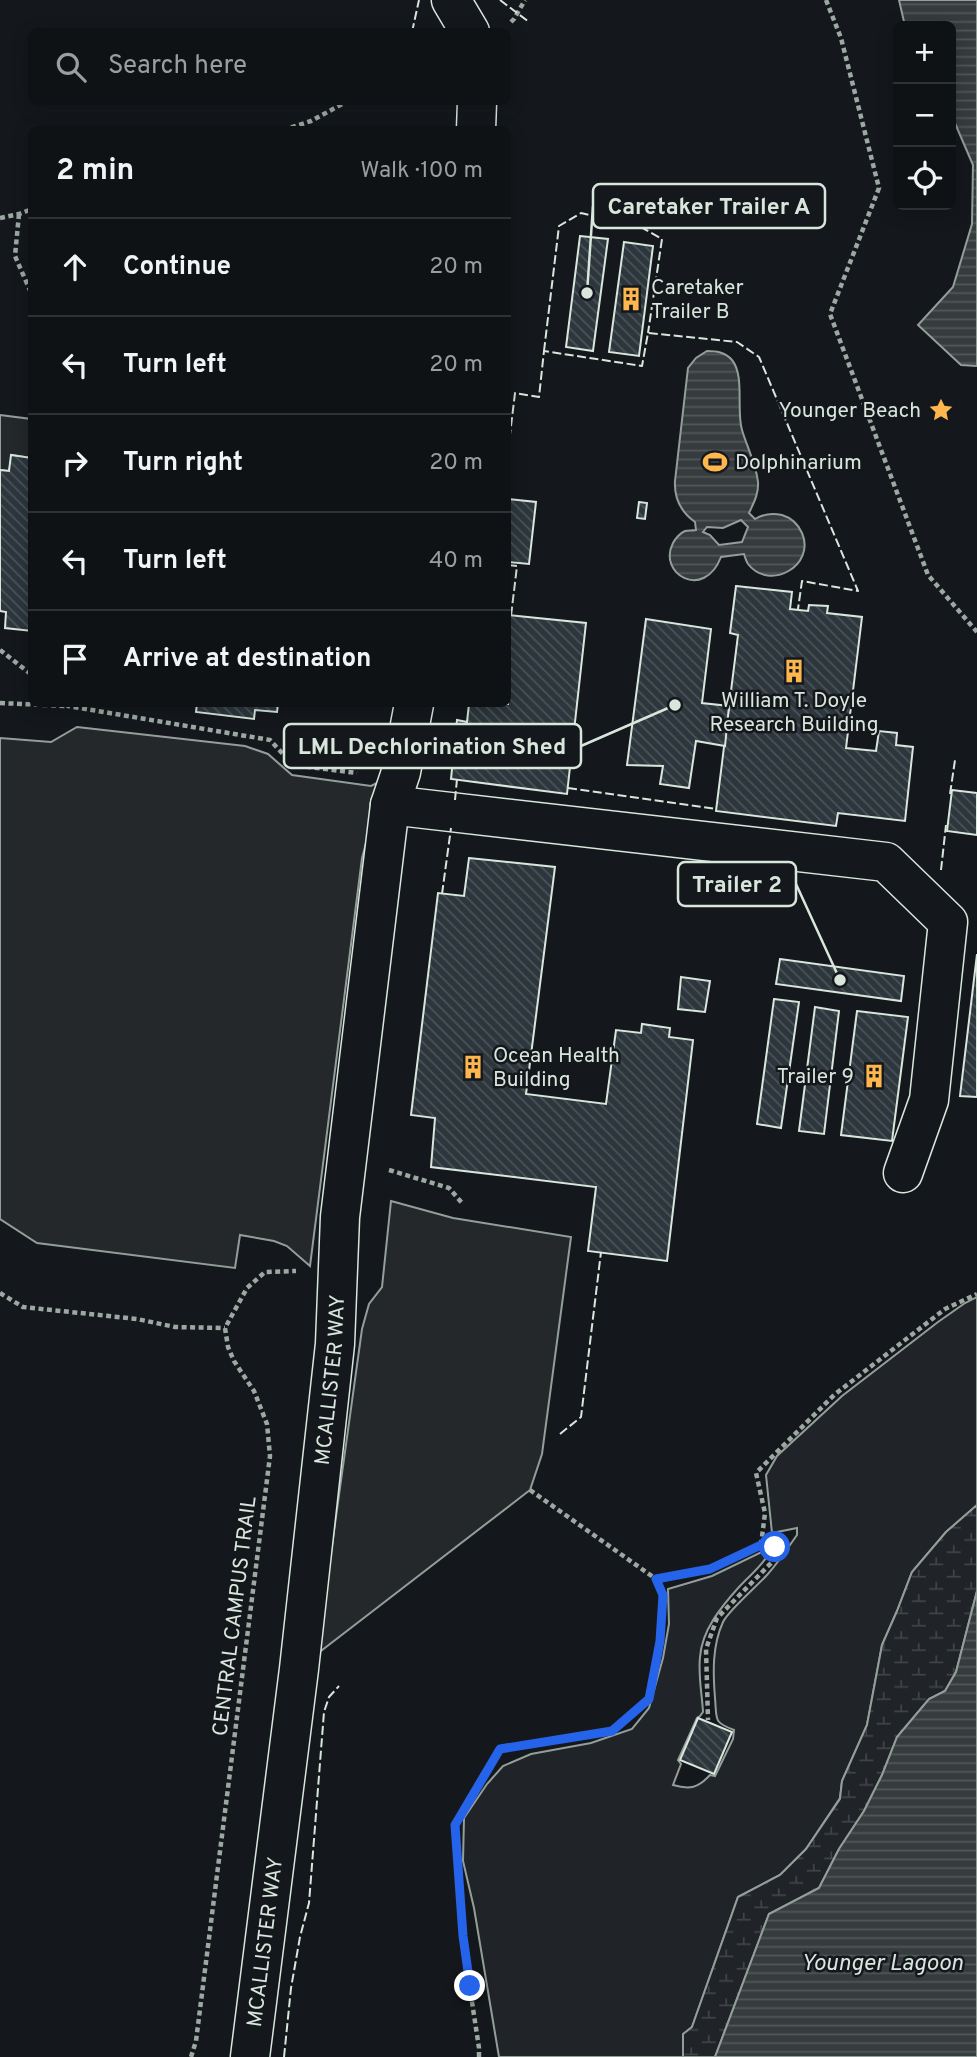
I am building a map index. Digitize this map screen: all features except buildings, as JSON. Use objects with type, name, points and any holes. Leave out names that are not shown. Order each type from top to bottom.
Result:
[{"type":"street","points":[[451,0],[468,28]]},
{"type":"street","points":[[476,126],[477,105]]},
{"type":"street","name":"MCALLISTER WAY","points":[[250,2057],[307,1602],[335,1344],[340,1217],[395,789],[413,707]]},
{"type":"street","points":[[395,789],[886,862],[948,922],[929,1100],[903,1173]]},
{"type":"path","points":[[826,0],[841,38],[879,188],[830,314],[928,575],[977,632]]},
{"type":"path","points":[[296,126],[340,105]]},
{"type":"path","points":[[0,218],[28,211]]},
{"type":"path","points":[[19,214],[15,256],[28,286]]},
{"type":"path","points":[[0,650],[28,673]]},
{"type":"path","points":[[0,703],[28,704]]},
{"type":"path","points":[[79,707],[270,740],[293,765],[349,774],[395,789]]},
{"type":"path","points":[[388,1170],[449,1188],[462,1203]]},
{"type":"path","points":[[0,1293],[23,1307],[137,1319],[175,1327],[225,1328],[247,1288],[265,1272],[288,1270],[337,1276]]},
{"type":"path","points":[[761,1545],[765,1513],[756,1472],[834,1395],[945,1309],[977,1294]]},
{"type":"path","name":"CENTRAL CAMPUS TRAIL","points":[[193,2057],[270,1456],[267,1424],[254,1391],[234,1361],[228,1347],[225,1328]]},
{"type":"path","points":[[479,2057],[463,1936],[455,1825],[500,1749],[612,1731],[649,1699],[660,1641],[663,1595],[656,1579],[530,1490]]},
{"type":"path","points":[[656,1579],[710,1569],[761,1545],[775,1547],[775,1559],[718,1618],[706,1649],[708,1720]]},
{"type":"green space","points":[[977,1297],[977,1505],[946,1532],[912,1572],[882,1645],[867,1725],[842,1781],[840,1798],[806,1849],[780,1875],[738,1897],[692,2027],[684,2034],[683,2057],[499,2057],[474,1908],[463,1861],[464,1818],[503,1766],[531,1754],[591,1743],[632,1729],[649,1708],[663,1658],[669,1624],[668,1589],[712,1576],[766,1550],[768,1555],[765,1560],[726,1603],[704,1637],[700,1664],[703,1712],[697,1718],[678,1760],[681,1764],[673,1785],[693,1787],[710,1775],[715,1776],[733,1739],[734,1730],[722,1725],[716,1716],[714,1669],[719,1631],[726,1617],[771,1570],[797,1535],[797,1528],[772,1533],[766,1475],[777,1456],[842,1396],[938,1322]]},
{"type":"green space","name":"Younger Lagoon","points":[[977,1505],[977,1591],[956,1672],[945,1691],[929,1699],[897,1737],[864,1811],[839,1849],[819,1888],[769,1914],[715,2057],[683,2057],[683,2034],[692,2027],[738,1897],[780,1875],[806,1849],[840,1799],[842,1781],[867,1725],[882,1645],[912,1572],[946,1532]]},
{"type":"shaded area","points":[[0,415],[28,419],[28,458],[12,455],[9,471],[0,470]]},
{"type":"shaded area","points":[[77,727],[245,746],[268,754],[292,775],[371,786],[383,780],[362,858],[310,1266],[287,1246],[240,1235],[235,1268],[37,1243],[0,1219],[0,738],[51,742]]},
{"type":"shaded area","points":[[391,1201],[453,1218],[571,1237],[542,1454],[530,1490],[317,1654],[362,1329],[369,1304],[382,1287]]},
{"type":"water","points":[[899,0],[977,0],[977,366],[961,365],[918,325],[953,287],[972,224],[973,165],[956,126],[956,21],[904,21]]},
{"type":"water","name":"Dolphinarium","points":[[707,351],[717,352],[729,357],[736,367],[740,422],[758,482],[757,495],[749,513],[755,519],[768,514],[782,515],[799,527],[805,545],[803,555],[788,571],[778,575],[757,572],[748,564],[744,554],[721,557],[704,578],[694,580],[677,573],[671,564],[670,554],[675,540],[685,531],[696,530],[695,522],[679,504],[675,481],[688,368],[696,358]],"holes":[[[741,520],[748,527],[742,542],[719,545],[703,532],[707,527],[723,528]]]},
{"type":"water","name":"Younger Lagoon","points":[[977,1591],[977,2057],[715,2057],[769,1914],[819,1888],[839,1849],[864,1811],[897,1737],[929,1699],[945,1691],[956,1672]]},
{"type":"fence","points":[[413,28],[419,0]]},
{"type":"fence","points":[[500,0],[529,22]]},
{"type":"fence","points":[[544,351],[559,226],[581,213],[639,226],[662,239],[648,333]]},
{"type":"fence","points":[[511,426],[515,393],[539,397],[544,351],[642,366],[648,333],[737,342],[759,357],[858,591],[802,581],[798,609]]},
{"type":"fence","points":[[511,565],[517,566],[511,616]]},
{"type":"fence","points":[[950,794],[955,760]]},
{"type":"fence","points":[[455,800],[457,779]]},
{"type":"fence","points":[[568,788],[716,809]]},
{"type":"fence","points":[[941,870],[946,825]]},
{"type":"fence","points":[[442,894],[451,828]]},
{"type":"fence","points":[[560,1434],[581,1417],[601,1252]]},
{"type":"fence","points":[[284,2057],[291,1988],[309,1903],[324,1712],[329,1697],[339,1686]]},
{"type":"place","name":"Caretaker Trailer A","points":[[587,293]]},
{"type":"place","name":"Caretaker Trailer B","points":[[631,299]]},
{"type":"place","name":"Younger Beach","points":[[941,410]]},
{"type":"place","name":"Dolphinarium","points":[[715,462]]},
{"type":"place","name":"William T. Doyle Research Building","points":[[794,671]]},
{"type":"place","name":"LML Dechlorination Shed","points":[[675,705]]},
{"type":"place","name":"Trailer 2","points":[[840,980]]},
{"type":"place","name":"Ocean Health Building","points":[[473,1067]]},
{"type":"place","name":"Trailer 9","points":[[874,1076]]},
{"type":"route","points":[[470,1986],[463,1936],[455,1825],[500,1749],[612,1731],[649,1699],[660,1641],[663,1595],[656,1579],[710,1569],[761,1545],[775,1547]]}]
